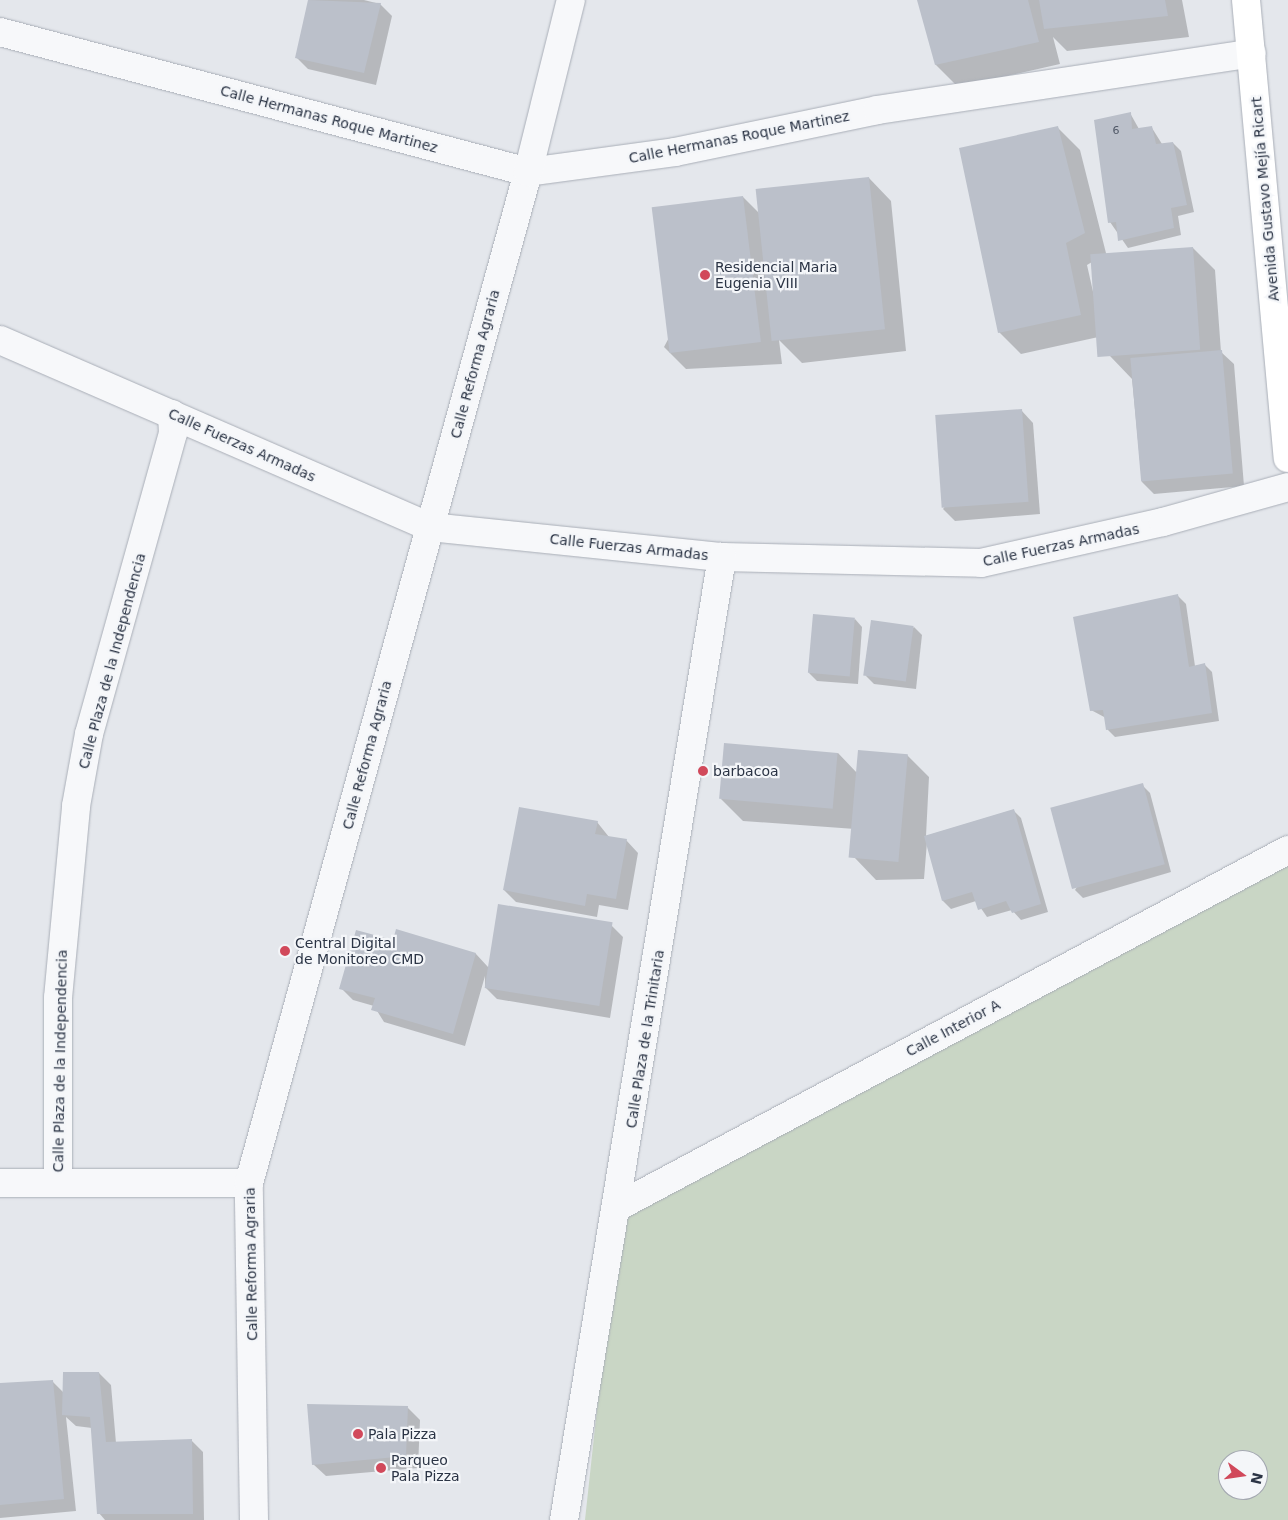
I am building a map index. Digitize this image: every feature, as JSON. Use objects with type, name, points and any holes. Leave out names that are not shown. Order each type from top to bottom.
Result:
[{"type":"street","name":"Calle Reforma Agraria","points":[[254,1520],[249,1183],[528,172],[571,0]]},
{"type":"street","name":"Avenida Gustavo Mejía Ricart","points":[[1246,0],[1288,458]]},
{"type":"street","name":"Calle Hermanas Roque Martinez","points":[[0,32],[528,172],[675,152],[877,110],[1252,53]]},
{"type":"street","name":"Calle Fuerzas Armadas","points":[[0,340],[430,527],[722,557],[981,563],[1163,522],[1288,487]]},
{"type":"street","name":"Calle Plaza de la Independencia","points":[[58,1181],[58,998],[76,806],[90,734],[173,432],[172,414]]},
{"type":"street","name":"Calle Plaza de la Trinitaria","points":[[564,1520],[619,1206],[722,557]]},
{"type":"street","name":"Calle Interior A","points":[[619,1206],[1288,850]]},
{"type":"street","points":[[0,1183],[58,1181],[249,1183]]},
{"type":"green space","points":[[1288,859],[1288,1520],[585,1520],[619,1206]]},
{"type":"building","points":[[308,0],[381,3],[364,73],[295,58]]},
{"type":"building","points":[[917,0],[1028,0],[1039,42],[935,65]]},
{"type":"building","points":[[1039,0],[1165,0],[1168,16],[1044,29]]},
{"type":"building","points":[[1131,112],[1132,129],[1152,126],[1156,144],[1173,142],[1187,205],[1171,208],[1174,228],[1118,241],[1116,222],[1108,223],[1094,120]]},
{"type":"building","points":[[1058,126],[1085,233],[1066,243],[1081,315],[998,333],[959,148]]},
{"type":"building","points":[[869,177],[885,329],[772,341],[756,189]]},
{"type":"building","name":"Residencial Maria Eugenia VIII","points":[[743,196],[761,342],[670,353],[652,207]]},
{"type":"building","points":[[1193,247],[1200,350],[1097,357],[1090,254]]},
{"type":"building","points":[[1222,350],[1233,474],[1141,482],[1130,358]]},
{"type":"building","points":[[1022,409],[1028,502],[942,508],[935,415]]},
{"type":"building","points":[[1178,594],[1189,667],[1205,663],[1212,713],[1106,730],[1103,710],[1090,711],[1073,617]]},
{"type":"building","points":[[813,614],[855,618],[850,676],[808,673]]},
{"type":"building","points":[[871,620],[914,626],[906,681],[863,675]]},
{"type":"building","points":[[724,743],[838,753],[833,809],[719,799]]},
{"type":"building","points":[[858,750],[908,754],[898,862],[849,858]]},
{"type":"building","points":[[1143,783],[1165,864],[1072,889],[1050,808]]},
{"type":"building","points":[[519,807],[598,821],[595,834],[627,839],[616,899],[587,894],[585,906],[503,890]]},
{"type":"building","points":[[1014,809],[1041,904],[1012,913],[1006,901],[978,910],[972,892],[942,901],[924,836]]},
{"type":"building","points":[[498,904],[613,922],[599,1006],[485,988]]},
{"type":"building","points":[[396,929],[476,953],[453,1034],[371,1010],[375,998],[339,989],[356,930],[393,940]]},
{"type":"building","points":[[63,1372],[99,1372],[106,1442],[192,1439],[193,1514],[97,1514],[90,1417],[62,1415]]},
{"type":"building","points":[[53,1380],[64,1499],[0,1505],[0,1383]]},
{"type":"building","name":"Pala Pizza","points":[[307,1404],[408,1406],[406,1456],[312,1465]]},
{"type":"place","name":"Residencial Maria Eugenia VIII","points":[[705,275]]},
{"type":"place","name":"barbacoa","points":[[703,771]]},
{"type":"place","name":"Central Digital de Monitoreo CMD","points":[[285,951]]},
{"type":"place","name":"Pala Pizza","points":[[358,1434]]},
{"type":"place","name":"Parqueo Pala Pizza","points":[[381,1468]]}]
